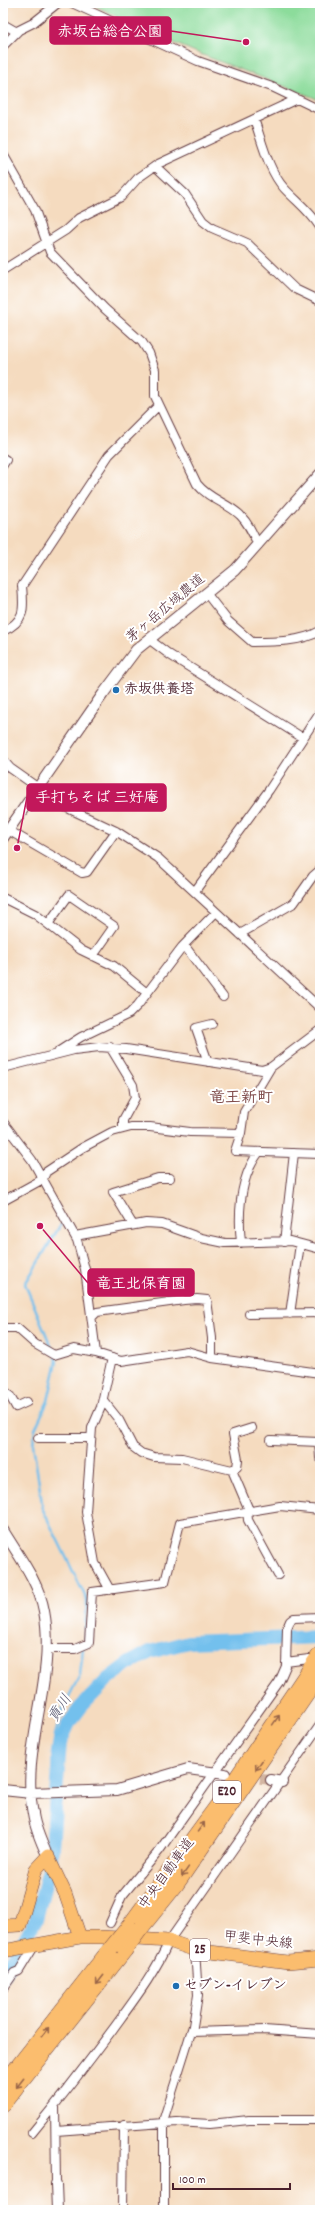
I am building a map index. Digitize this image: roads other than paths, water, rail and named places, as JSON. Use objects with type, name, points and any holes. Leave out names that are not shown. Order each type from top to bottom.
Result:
[{"type":"highway","name":"中央自動車道","points":[[3,2104],[135,1927],[222,1799],[315,1656]]},
{"type":"highway","name":"中央自動車道","points":[[135,1927],[176,1885],[320,1675]]},
{"type":"highway","name":"中央自動車道","points":[[3,2085],[118,1949]]},
{"type":"main road","points":[[3,1926],[20,1925],[36,1869],[48,1857],[59,1879],[80,1937]]},
{"type":"main road","name":"甲斐中央線","points":[[3,1951],[80,1937],[169,1941],[195,1950],[288,1962],[320,1959]]},
{"type":"street","points":[[3,46],[17,32],[32,23],[58,3]]},
{"type":"street","points":[[72,3],[198,61],[272,87],[320,110]]},
{"type":"street","points":[[3,24],[17,32]]},
{"type":"street","points":[[3,270],[66,230],[79,218],[121,197],[138,178],[155,166],[297,99]]},
{"type":"street","points":[[254,119],[268,158],[283,187],[310,212],[320,227]]},
{"type":"street","points":[[3,154],[35,210],[50,252],[105,309],[142,342],[149,354],[155,370],[153,384],[158,406],[197,484],[204,493],[239,514],[248,524],[258,545]]},
{"type":"street","points":[[155,166],[185,194],[202,221],[212,228],[247,243],[295,289],[320,301]]},
{"type":"street","points":[[3,631],[16,624],[21,616],[24,608],[22,586],[109,455],[158,406]]},
{"type":"street","points":[[3,458],[6,460],[3,465]]},
{"type":"street","name":"茅ヶ岳広域農道","points":[[6,834],[36,788],[136,650],[235,570],[320,474]]},
{"type":"street","points":[[206,593],[228,621],[252,642],[274,642],[313,635],[320,631]]},
{"type":"street","points":[[150,640],[170,655],[303,738]]},
{"type":"street","points":[[194,891],[269,790],[320,712]]},
{"type":"street","points":[[3,760],[10,768],[36,788],[63,806],[116,831],[158,858],[320,1008]]},
{"type":"street","points":[[6,834],[82,873],[87,872],[116,831]]},
{"type":"street","points":[[240,934],[294,903],[313,876],[320,870]]},
{"type":"street","points":[[48,924],[69,895],[114,926],[93,956]]},
{"type":"street","points":[[3,898],[35,914],[81,950],[114,966],[147,993]]},
{"type":"street","points":[[53,1055],[81,1037],[129,1014],[184,945],[216,912]]},
{"type":"street","points":[[184,945],[223,997]]},
{"type":"street","points":[[208,1062],[196,1028],[212,1024]]},
{"type":"street","points":[[320,1030],[272,1067],[244,1112],[241,1133],[235,1151],[320,1154]]},
{"type":"street","points":[[3,1068],[87,1048],[110,1048],[262,1070],[272,1067]]},
{"type":"street","points":[[110,1048],[133,1085],[135,1098],[123,1120],[123,1129]]},
{"type":"street","points":[[3,1122],[32,1160],[75,1236],[85,1270],[96,1353]]},
{"type":"street","points":[[3,1201],[43,1179],[46,1172],[82,1148],[112,1132],[123,1129],[150,1127],[190,1132],[241,1133]]},
{"type":"street","points":[[241,1243],[238,1218],[242,1197],[251,1162],[259,1152]]},
{"type":"street","points":[[284,1242],[294,1153]]},
{"type":"street","points":[[132,1225],[113,1192],[158,1178],[170,1178]]},
{"type":"street","points":[[75,1236],[146,1223],[162,1224],[201,1238],[224,1243],[284,1242],[320,1249]]},
{"type":"street","points":[[290,1314],[300,1244]]},
{"type":"street","points":[[92,1317],[97,1312],[197,1298],[207,1300],[212,1338],[212,1358]]},
{"type":"street","points":[[249,1314],[320,1314]]},
{"type":"street","points":[[3,1328],[17,1328],[35,1344],[57,1354],[74,1349],[96,1353],[121,1361],[187,1350],[212,1358],[320,1373]]},
{"type":"street","points":[[110,1590],[95,1563],[86,1512],[92,1428],[103,1400],[112,1358]]},
{"type":"street","points":[[3,1391],[10,1396],[16,1407],[27,1402]]},
{"type":"street","points":[[103,1400],[119,1420],[133,1446],[141,1453],[154,1456],[182,1458],[232,1470],[237,1467],[238,1460],[233,1434],[252,1428]]},
{"type":"street","points":[[38,1438],[91,1438]]},
{"type":"street","points":[[271,1440],[320,1442],[320,1458]]},
{"type":"street","points":[[232,1470],[248,1510],[248,1520],[278,1575]]},
{"type":"street","points":[[47,1649],[78,1647],[89,1643],[92,1592],[165,1582],[180,1523],[248,1510],[280,1506],[320,1510]]},
{"type":"street","points":[[3,1530],[31,1577],[44,1609],[47,1629],[44,1684],[33,1752],[31,1794],[33,1815],[48,1857]]},
{"type":"street","points":[[110,1923],[122,1896],[220,1774],[279,1682],[286,1662],[287,1628],[290,1621],[294,1618],[320,1617]]},
{"type":"street","points":[[286,1662],[315,1656]]},
{"type":"street","points":[[32,2133],[55,2105],[154,1972],[169,1941],[282,1782],[320,1725]]},
{"type":"street","points":[[3,1790],[31,1794],[117,1790],[188,1769],[220,1774]]},
{"type":"street","points":[[271,1780],[282,1782]]},
{"type":"street","points":[[3,1989],[14,1973],[19,1971],[34,1945]]},
{"type":"street","points":[[164,2210],[164,2123],[191,2032],[198,1996],[195,1950]]},
{"type":"street","points":[[191,2032],[264,2030],[320,2034]]},
{"type":"street","points":[[55,2105],[56,2210]]},
{"type":"street","points":[[56,2131],[164,2123],[210,2124],[282,2119],[320,2120]]},
{"type":"street","points":[[123,2210],[124,2125]]},
{"type":"waterway","points":[[53,1351],[25,1284],[61,1224]]},
{"type":"waterway","points":[[55,1357],[57,1361],[48,1401],[35,1429],[33,1444],[43,1510],[87,1600],[84,1643]]},
{"type":"waterway","name":"貢川","points":[[3,1977],[36,1919],[51,1861],[60,1743],[69,1723],[81,1707],[108,1679],[128,1664],[150,1652],[188,1642],[320,1637]]},
{"type":"waterway","points":[[55,1797],[52,1753],[55,1735],[63,1708],[80,1675],[83,1648]]},
{"type":"tunnel","points":[[245,1777],[271,1780]]},
{"type":"place","name":"赤坂台総合公園","points":[[246,42]]},
{"type":"place","name":"赤坂供養塔","points":[[116,690]]},
{"type":"place","name":"手打ちそば 三好庵","points":[[17,848]]},
{"type":"place","name":"竜王北保育園","points":[[40,1226]]},
{"type":"place","name":"セブン-イレブン","points":[[176,1986]]},
{"type":"district","name":"竜王新町","points":[[241,1098]]}]
